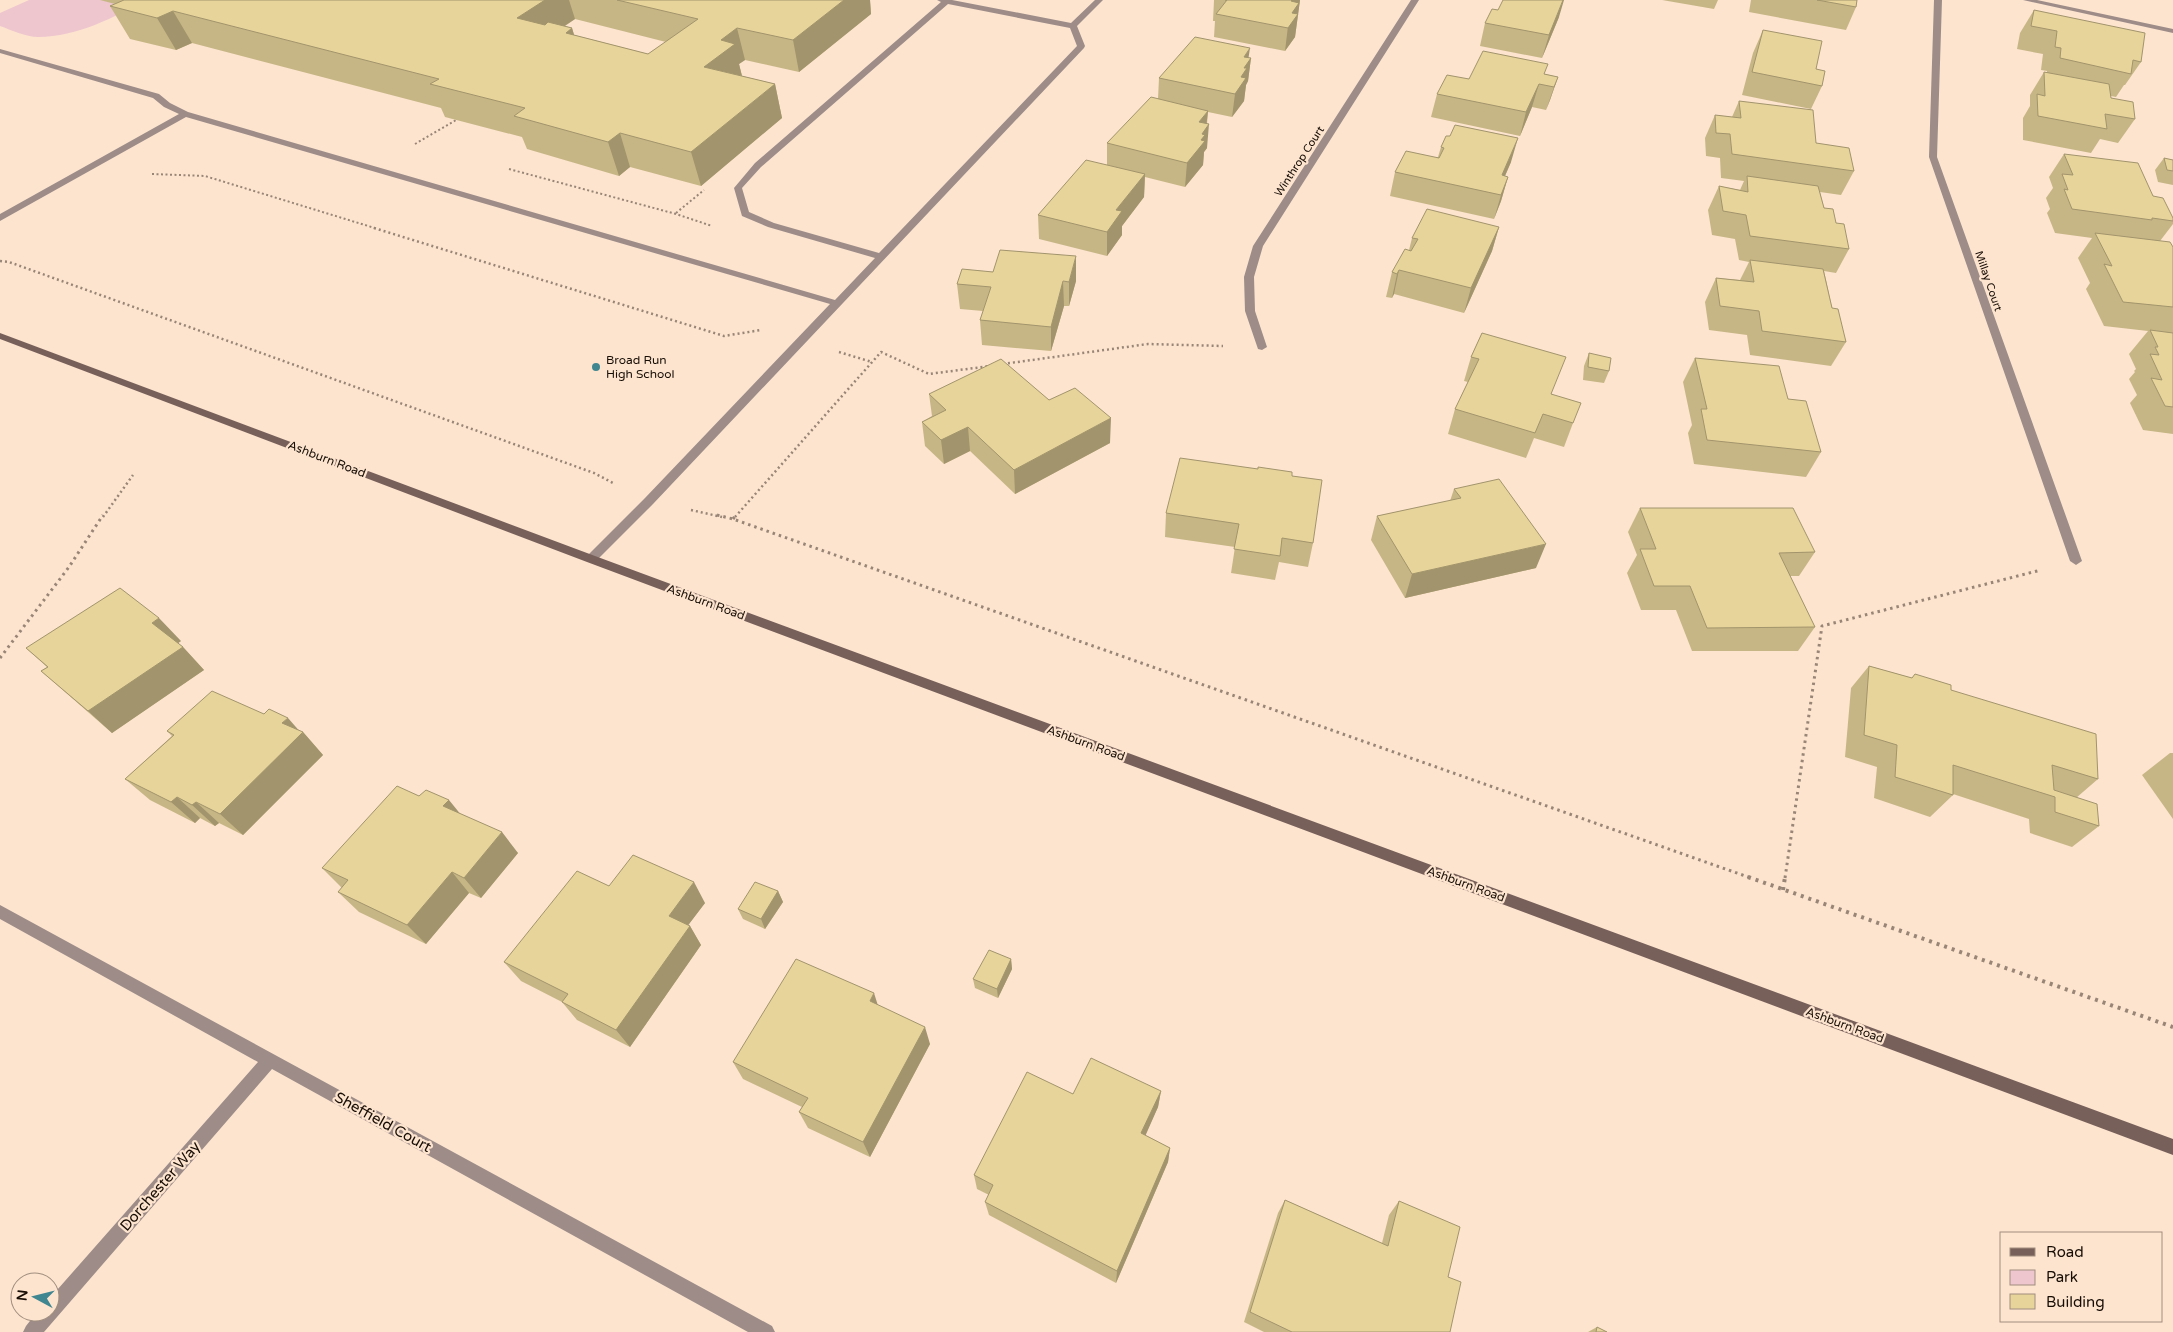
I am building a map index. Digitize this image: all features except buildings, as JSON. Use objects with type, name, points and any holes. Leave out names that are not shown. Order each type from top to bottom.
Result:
[{"type":"main road","name":"Ashburn Road","points":[[0,336],[591,559],[2173,1147]]},
{"type":"street","points":[[1073,26],[1099,0]]},
{"type":"street","name":"Winthrop Court","points":[[1262,347],[1250,311],[1249,286],[1249,277],[1258,246],[1415,0]]},
{"type":"street","name":"Millay Court","points":[[1938,0],[1933,156],[2076,561]]},
{"type":"street","points":[[2027,0],[2173,31]]},
{"type":"street","points":[[882,257],[771,225],[745,214],[738,188],[758,165],[944,1],[1073,26]]},
{"type":"street","points":[[591,559],[649,501],[1081,46],[1073,26]]},
{"type":"street","points":[[0,51],[156,96],[167,105],[185,114],[836,303]]},
{"type":"street","points":[[0,218],[185,114]]},
{"type":"street","name":"Sheffield Court","points":[[0,912],[766,1332]]},
{"type":"street","name":"Dorchester Way","points":[[60,1301],[270,1060]]},
{"type":"street","name":"Dorchester Way","points":[[32,1332],[41,1322]]},
{"type":"path","points":[[415,144],[456,120]]},
{"type":"path","points":[[147,174],[205,176],[724,336],[762,330],[872,362]]},
{"type":"path","points":[[0,261],[9,262],[594,473],[649,501],[733,519],[2173,1027]]},
{"type":"path","points":[[733,519],[881,352],[929,374],[1148,344],[1262,347]]},
{"type":"path","points":[[0,658],[69,567],[115,498],[133,475]]},
{"type":"path","points":[[1783,890],[1822,626],[2076,561]]},
{"type":"green space","points":[[29,0],[148,0],[95,25],[67,34],[33,37],[0,26],[0,13]]},
{"type":"place","name":"Broad Run High School","points":[[596,367]]}]
